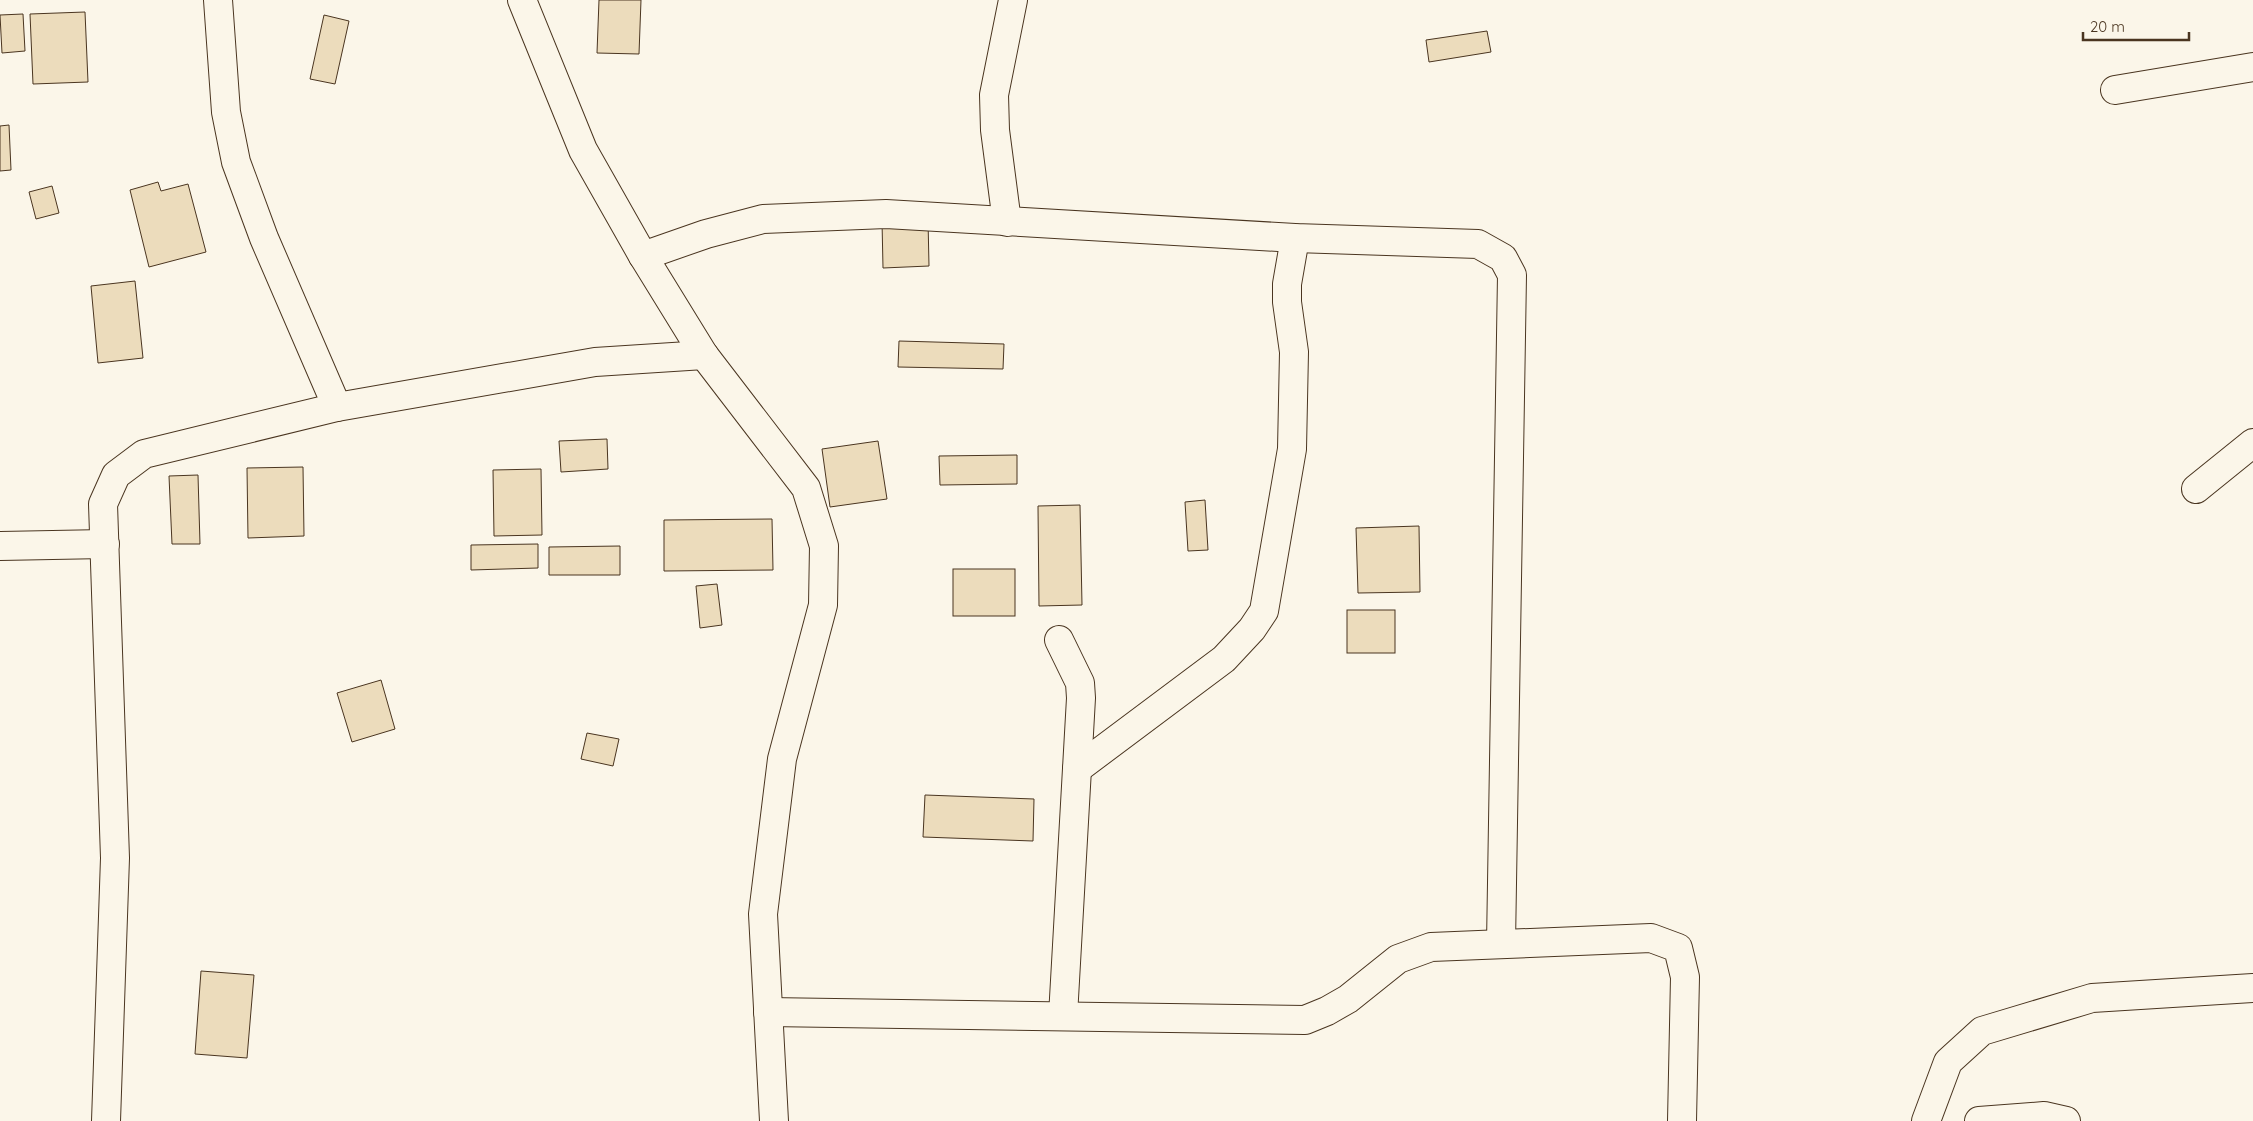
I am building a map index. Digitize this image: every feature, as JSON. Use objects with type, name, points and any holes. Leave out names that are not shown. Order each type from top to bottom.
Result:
[{"type":"street","points":[[218,0],[226,112],[236,162],[264,238],[337,407]]},
{"type":"street","points":[[522,0],[583,150],[643,256],[704,355],[806,488],[824,546],[823,605],[782,759],[763,914],[774,1121]]},
{"type":"street","points":[[1007,222],[995,130],[994,95],[1012,0]]},
{"type":"street","points":[[2114,90],[2253,67]]},
{"type":"street","points":[[643,256],[706,234],[764,219],[886,214],[1295,238],[1478,244],[1502,258],[1512,275],[1501,944]]},
{"type":"street","points":[[1077,769],[1224,659],[1252,629],[1264,611],[1292,449],[1294,352],[1287,302],[1287,284],[1295,238]]},
{"type":"street","points":[[106,1121],[115,858],[103,504],[116,475],[144,454],[337,407],[594,362],[704,355]]},
{"type":"street","points":[[2196,489],[2253,443]]},
{"type":"street","points":[[0,546],[105,544]]},
{"type":"street","points":[[1059,640],[1080,683],[1063,1016]]},
{"type":"street","points":[[768,1012],[1305,1020],[1327,1011],[1348,999],[1398,959],[1431,947],[1651,938],[1678,948],[1685,977],[1682,1121]]},
{"type":"street","points":[[1926,1121],[1948,1062],[1982,1031],[2092,998],[2253,988]]},
{"type":"street","points":[[1979,1121],[2044,1116],[2066,1121]]},
{"type":"building","points":[[599,0],[641,0],[639,54],[597,53]]},
{"type":"building","points":[[85,12],[88,82],[33,84],[30,14]]},
{"type":"building","points":[[23,14],[25,51],[2,53],[0,15]]},
{"type":"building","points":[[324,15],[349,21],[335,84],[310,79]]},
{"type":"building","points":[[1487,31],[1491,52],[1429,62],[1426,40]]},
{"type":"building","points":[[9,125],[11,170],[0,171],[0,126]]},
{"type":"building","points":[[158,182],[161,191],[188,184],[206,252],[149,267],[130,190]]},
{"type":"building","points":[[52,186],[59,213],[36,219],[29,192]]},
{"type":"building","points":[[928,219],[929,266],[883,268],[882,221]]},
{"type":"building","points":[[135,281],[143,358],[98,363],[91,286]]},
{"type":"building","points":[[899,341],[1004,344],[1003,369],[898,367]]},
{"type":"building","points":[[607,439],[608,469],[561,472],[559,441]]},
{"type":"building","points":[[878,441],[887,499],[830,507],[822,449]]},
{"type":"building","points":[[1017,455],[1017,484],[940,485],[939,456]]},
{"type":"building","points":[[303,467],[304,536],[248,538],[247,468]]},
{"type":"building","points":[[541,469],[542,535],[494,536],[493,470]]},
{"type":"building","points":[[198,475],[200,544],[172,544],[169,476]]},
{"type":"building","points":[[1205,500],[1208,550],[1188,551],[1185,502]]},
{"type":"building","points":[[1080,505],[1082,605],[1039,606],[1038,506]]},
{"type":"building","points":[[772,519],[773,570],[664,571],[664,520]]},
{"type":"building","points":[[1419,526],[1420,592],[1358,593],[1356,528]]},
{"type":"building","points":[[538,544],[538,568],[471,570],[471,545]]},
{"type":"building","points":[[620,546],[620,575],[549,575],[549,547]]},
{"type":"building","points":[[953,569],[1015,569],[1015,616],[953,616]]},
{"type":"building","points":[[717,584],[722,625],[700,628],[696,586]]},
{"type":"building","points":[[1347,610],[1395,610],[1395,653],[1347,653]]},
{"type":"building","points":[[381,680],[395,729],[352,742],[337,693]]},
{"type":"building","points":[[587,733],[619,739],[613,766],[581,759]]},
{"type":"building","points":[[925,795],[1034,799],[1033,841],[923,837]]},
{"type":"building","points":[[201,971],[254,975],[247,1058],[195,1054]]}]
